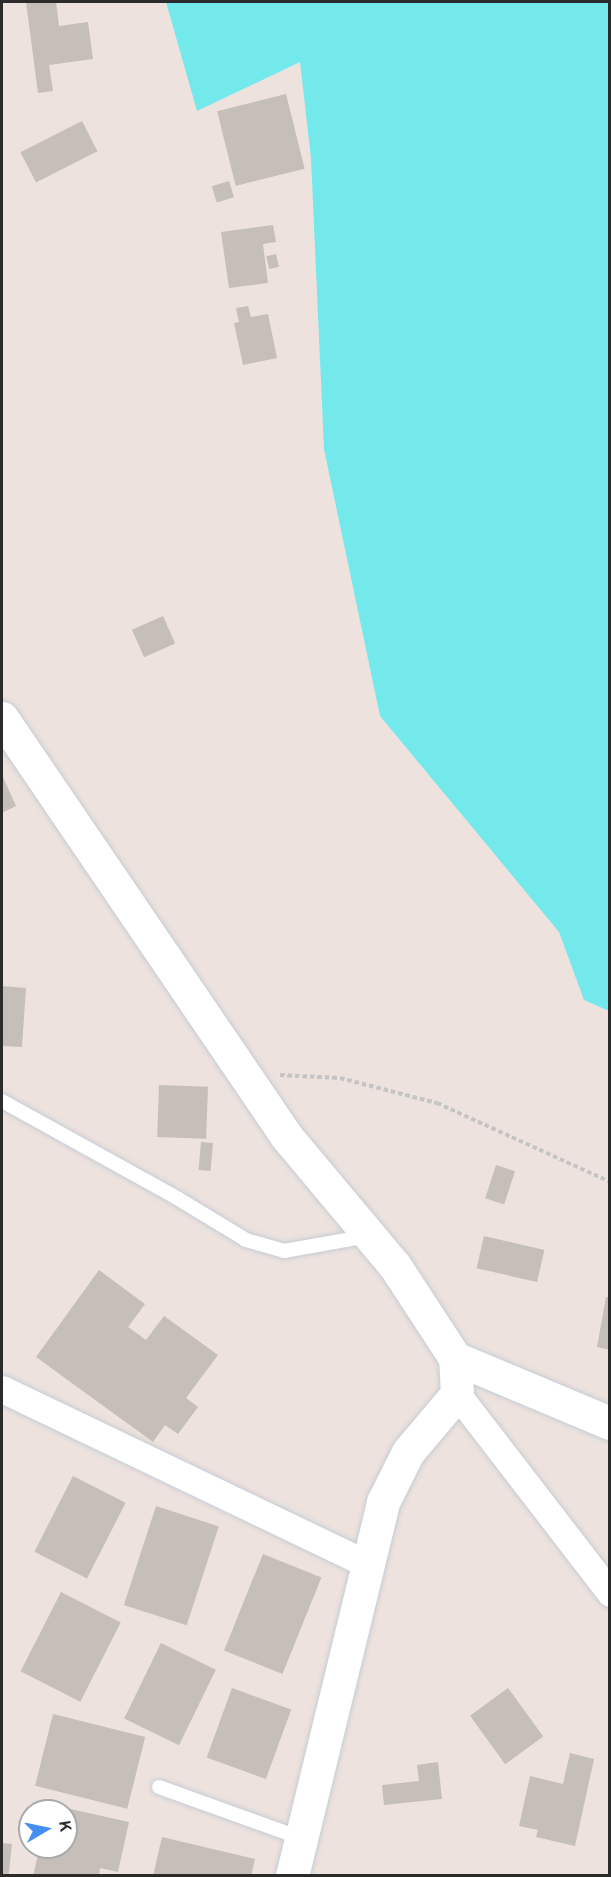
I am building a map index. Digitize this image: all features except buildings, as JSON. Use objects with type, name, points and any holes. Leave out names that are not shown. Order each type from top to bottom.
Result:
[{"type":"street","points":[[2,718],[287,1137],[395,1266],[455,1358],[457,1394],[609,1593]]},
{"type":"street","points":[[455,1358],[609,1423]]},
{"type":"street","points":[[2,1389],[368,1564]]},
{"type":"street","points":[[292,1875],[383,1502],[408,1452],[457,1394]]},
{"type":"lane","points":[[2,1101],[177,1198],[246,1240],[284,1251],[370,1236]]},
{"type":"lane","points":[[159,1787],[301,1838]]},
{"type":"path","points":[[243,1073],[340,1078],[437,1103],[609,1182]]},
{"type":"water","points":[[166,2],[609,2],[609,1011],[584,1000],[559,932],[380,716],[324,449],[311,158],[300,62],[197,111]]}]
